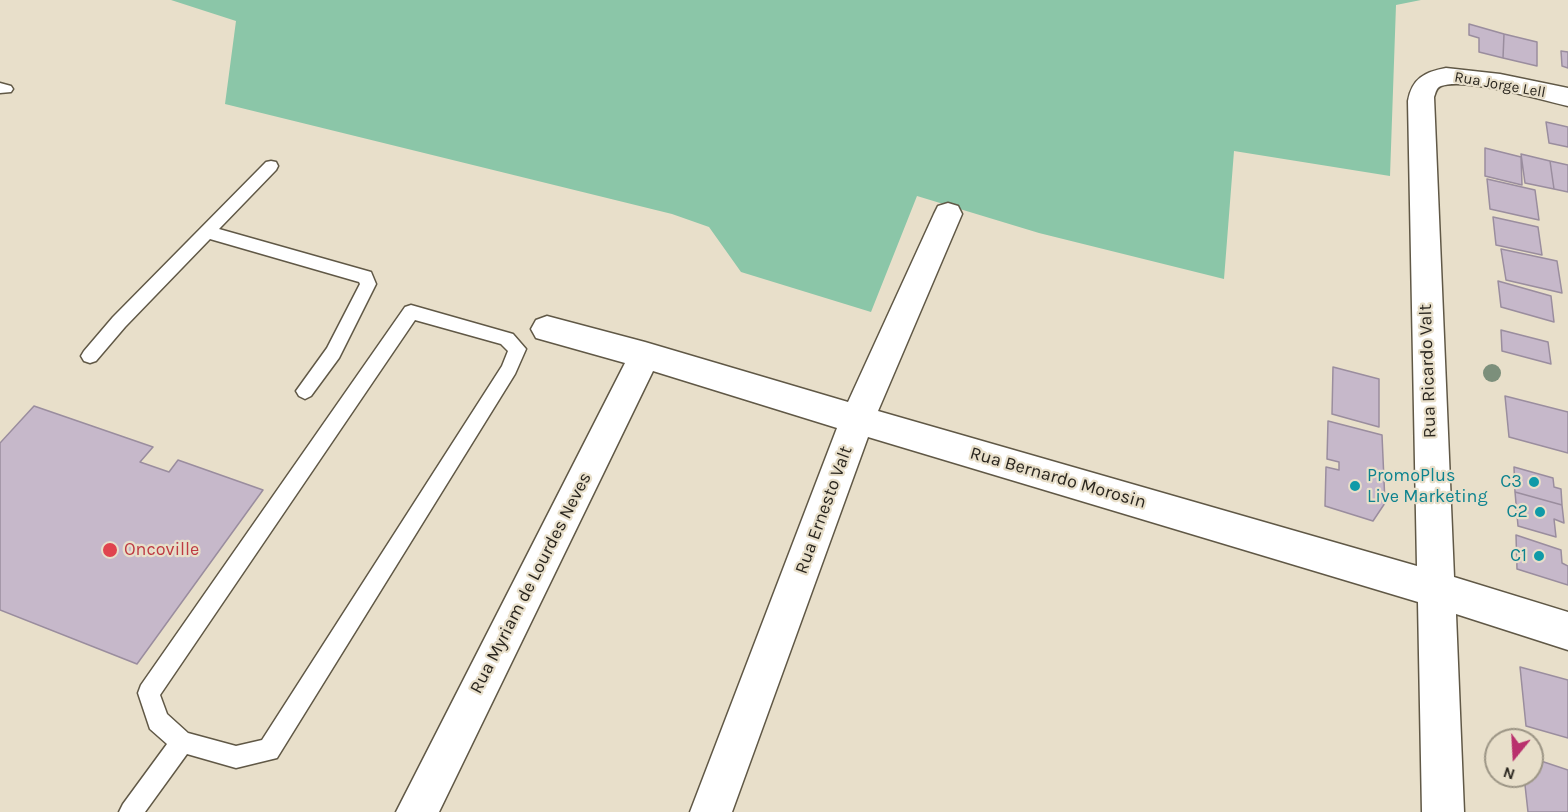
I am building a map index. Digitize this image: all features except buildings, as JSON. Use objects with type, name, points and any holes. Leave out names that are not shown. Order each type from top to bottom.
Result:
[{"type":"street","name":"Rua Jorge Lell","points":[[1433,79],[1444,76],[1472,78],[1568,97]]},
{"type":"street","name":"Rua Ricardo Valt","points":[[1433,79],[1426,84],[1420,101],[1443,812]]},
{"type":"street","name":"Rua Ernesto Valt","points":[[711,812],[857,420],[948,214]]},
{"type":"street","name":"Rua Bernardo Morosin","points":[[547,329],[645,355],[857,420],[1435,588],[1568,630]]},
{"type":"street","name":"Rua Myriam de Lourdes Neves","points":[[417,812],[645,355]]},
{"type":"lane","points":[[90,356],[119,322],[271,166]]},
{"type":"lane","points":[[207,232],[365,277],[368,284],[342,337],[305,391]]},
{"type":"lane","points":[[411,312],[507,339],[517,348],[508,369],[269,750],[236,757],[182,742],[158,721],[149,693],[411,312]]},
{"type":"lane","points":[[130,812],[182,742]]},
{"type":"green space","points":[[171,0],[1421,0],[1396,5],[1390,176],[1234,151],[1224,279],[1039,233],[917,196],[871,312],[741,272],[709,227],[672,214],[225,104],[236,21]]},
{"type":"place","name":"C3","points":[[1534,482]]},
{"type":"place","name":"PromoPlus Live Marketing","points":[[1355,486]]},
{"type":"place","name":"C2","points":[[1540,512]]},
{"type":"place","name":"Oncoville","points":[[110,550]]},
{"type":"place","name":"C1","points":[[1539,556]]}]
